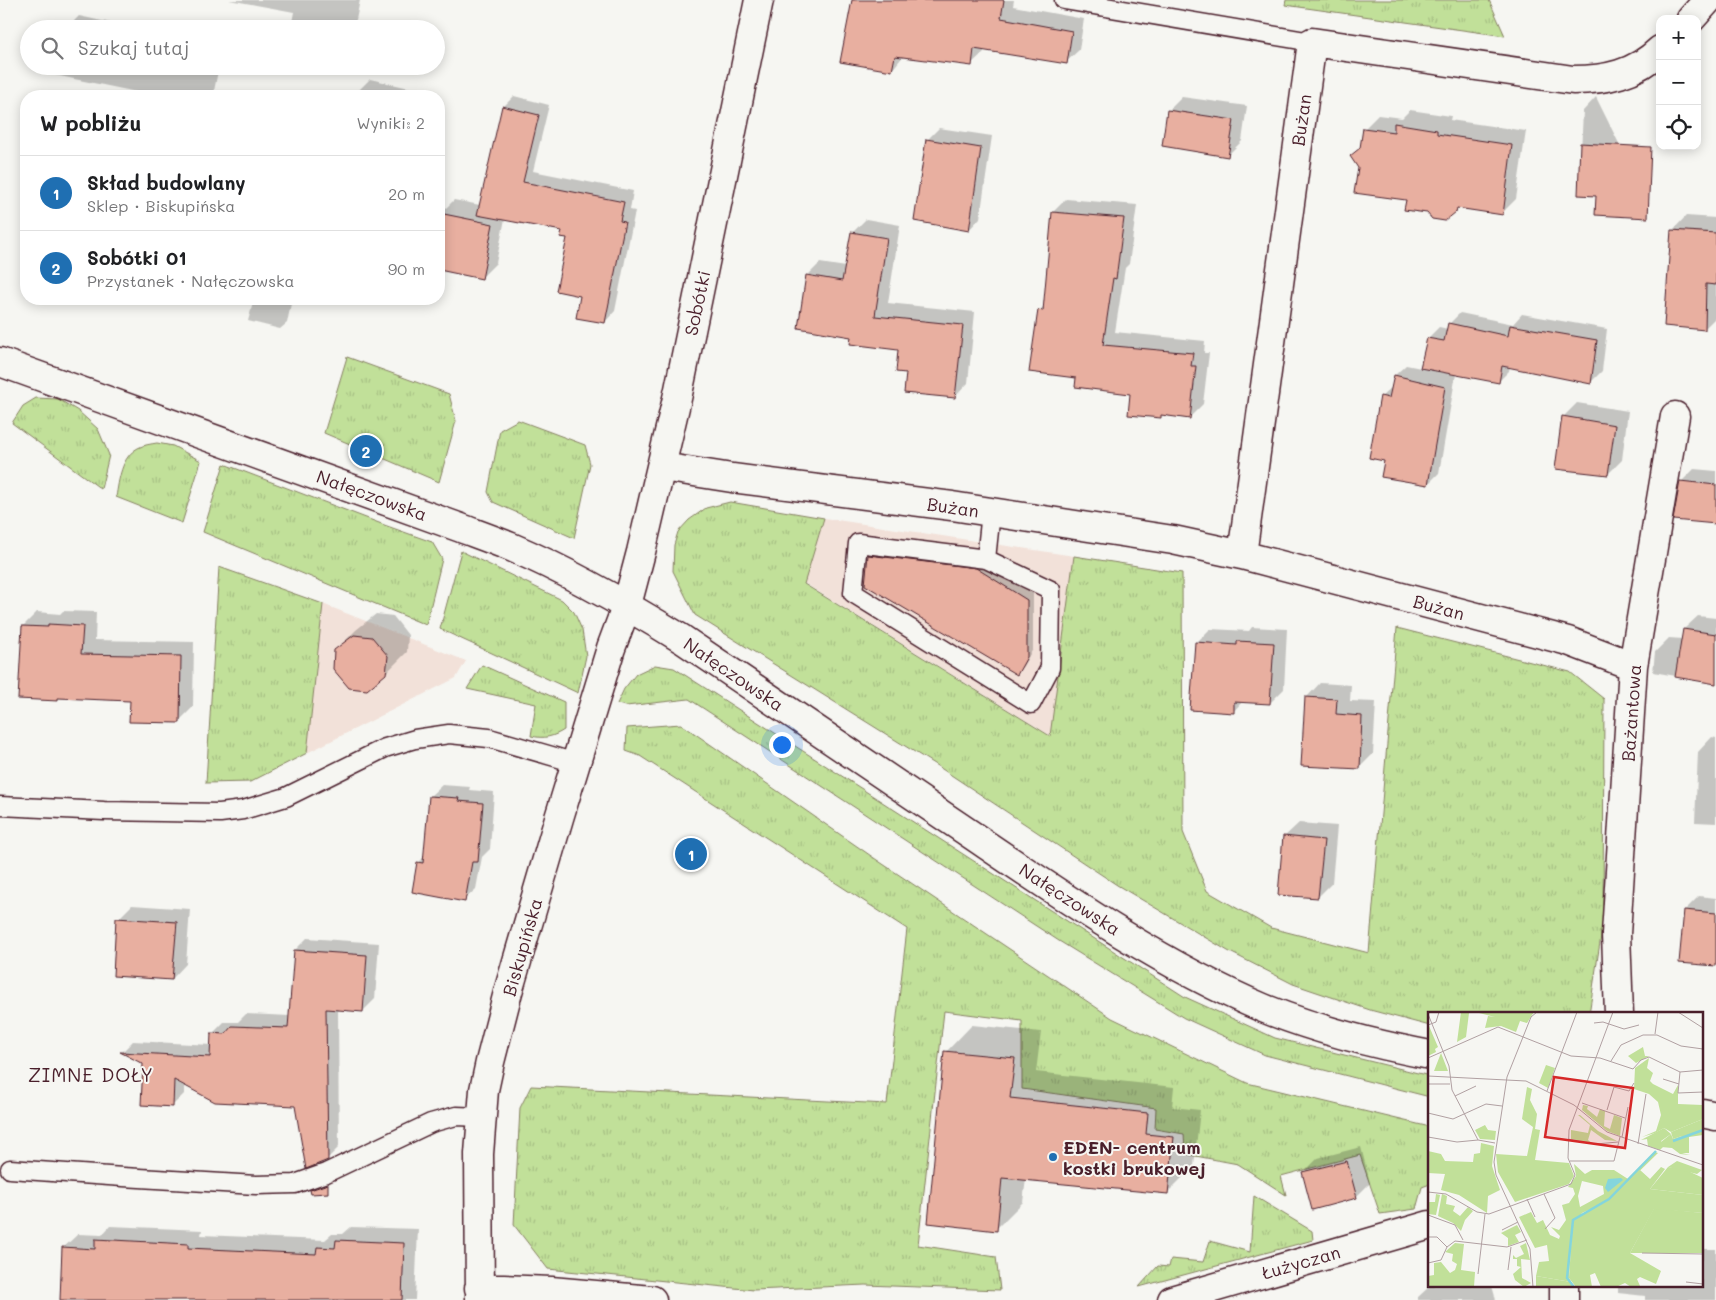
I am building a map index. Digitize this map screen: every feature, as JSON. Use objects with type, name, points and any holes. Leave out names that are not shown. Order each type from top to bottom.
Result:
[{"type":"street","name":"Sobótki","points":[[627,605],[662,467],[759,0]]},
{"type":"street","points":[[1695,15],[1708,0]]},
{"type":"street","name":"Bużan","points":[[1242,555],[1312,42]]},
{"type":"street","points":[[1312,42],[1573,80],[1593,80],[1630,72],[1656,54]]},
{"type":"street","name":"Nałęczowska","points":[[0,362],[511,547],[627,605],[682,639],[1056,891],[1141,945],[1243,999],[1282,1014],[1356,1038],[1428,1055]]},
{"type":"street","name":"Bażantowa","points":[[1619,1012],[1616,934],[1633,666],[1675,416]]},
{"type":"street","name":"Bużan","points":[[662,467],[732,478],[952,506],[1173,540],[1242,555],[1568,641],[1633,666]]},
{"type":"street","name":"Biskupińska","points":[[479,1294],[479,1154],[484,1090],[490,1062],[508,992],[576,763],[611,648],[627,605]]},
{"type":"street","name":"Łużyczan","points":[[1172,1300],[1428,1226]]},
{"type":"street","points":[[479,1294],[551,1291],[652,1300]]},
{"type":"lane","points":[[1064,0],[1312,42]]},
{"type":"lane","points":[[986,558],[991,512]]},
{"type":"lane","points":[[858,543],[986,558],[1051,590],[1050,668],[1030,704],[853,593],[858,543]]},
{"type":"lane","points":[[0,806],[104,811],[220,813],[243,810],[286,796],[385,748],[416,739],[449,734],[489,738],[576,763]]},
{"type":"lane","points":[[10,1169],[237,1184],[295,1184],[326,1173],[431,1123],[456,1116],[482,1117]]},
{"type":"shaded area","points":[[824,518],[1074,556],[1051,736],[804,583]]},
{"type":"shaded area","points":[[323,604],[466,661],[456,678],[307,753]]},
{"type":"green space","points":[[1286,0],[1489,0],[1505,36],[1285,5]]},
{"type":"green space","points":[[347,357],[449,394],[456,421],[439,482],[324,433]]},
{"type":"green space","points":[[36,398],[58,399],[78,411],[98,429],[109,455],[101,489],[12,423],[23,406]]},
{"type":"green space","points":[[518,420],[585,445],[590,464],[574,538],[493,502],[488,492],[500,430]]},
{"type":"green space","points":[[157,443],[173,446],[201,461],[182,523],[116,497],[124,463],[128,457],[140,447]]},
{"type":"green space","points":[[224,464],[432,542],[442,559],[426,625],[203,532]]},
{"type":"green space","points":[[730,502],[824,518],[804,584],[1050,736],[1074,556],[1182,573],[1183,832],[1207,891],[1271,928],[1369,953],[1397,628],[1570,672],[1604,699],[1603,923],[1589,1012],[1428,1012],[1428,1025],[1370,1010],[1293,984],[1228,951],[1117,885],[942,769],[695,615],[673,571],[674,545],[678,532],[689,520],[706,508]]},
{"type":"green space","points":[[461,551],[562,600],[574,612],[582,630],[586,656],[578,693],[440,629]]},
{"type":"green space","points":[[219,567],[323,604],[307,753],[250,782],[206,783]]},
{"type":"green space","points":[[482,665],[564,702],[564,730],[548,737],[531,736],[536,704],[467,689]]},
{"type":"green space","points":[[655,665],[674,668],[1185,997],[1275,1038],[1428,1076],[1428,1096],[1265,1055],[1184,1018],[1059,941],[689,699],[626,706],[617,704],[624,689],[636,674]]},
{"type":"green space","points":[[681,724],[874,858],[1112,1018],[1247,1083],[1428,1127],[1428,1185],[1422,1187],[1416,1209],[1380,1214],[1360,1155],[1281,1176],[1286,1195],[1238,1164],[1185,1154],[1184,1134],[1155,1129],[1156,1108],[1022,1089],[1022,1021],[944,1011],[918,1245],[996,1257],[1000,1290],[865,1285],[754,1290],[548,1269],[514,1225],[520,1108],[531,1086],[887,1104],[907,929],[640,756],[626,751],[627,728]]},
{"type":"green space","points":[[1254,1196],[1312,1231],[1313,1240],[1139,1287],[1158,1266],[1169,1267],[1171,1259],[1203,1262],[1210,1241],[1250,1252]]},
{"type":"building","points":[[852,0],[1004,0],[1001,18],[1072,31],[1067,64],[974,49],[972,66],[895,56],[892,71],[840,62]]},
{"type":"building","points":[[502,106],[539,115],[523,182],[624,202],[620,221],[625,222],[605,323],[576,318],[580,296],[556,291],[567,238],[560,237],[562,231],[477,215]]},
{"type":"building","points":[[1167,110],[1234,120],[1228,157],[1162,146]]},
{"type":"building","points":[[1394,123],[1437,130],[1437,134],[1512,145],[1503,215],[1457,208],[1456,212],[1445,221],[1432,219],[1427,213],[1404,210],[1406,200],[1354,193],[1358,168],[1350,156],[1360,148],[1363,128],[1394,132]]},
{"type":"building","points":[[926,139],[981,148],[969,231],[914,221]]},
{"type":"building","points":[[1580,143],[1651,147],[1648,218],[1595,215],[1596,196],[1578,195]]},
{"type":"building","points":[[1052,212],[1124,218],[1116,279],[1113,278],[1103,345],[1193,353],[1191,366],[1196,366],[1190,419],[1161,415],[1161,418],[1128,415],[1130,394],[1075,387],[1076,378],[1029,372],[1038,310],[1043,311]]},
{"type":"building","points":[[445,214],[493,224],[482,279],[445,271]]},
{"type":"building","points":[[1671,230],[1716,233],[1716,285],[1706,284],[1705,330],[1664,326]]},
{"type":"building","points":[[851,232],[887,238],[875,316],[963,325],[955,398],[904,393],[906,373],[896,372],[898,350],[850,344],[851,337],[798,328],[806,275],[842,281]]},
{"type":"building","points":[[1448,323],[1508,336],[1510,325],[1597,340],[1591,384],[1502,366],[1499,383],[1420,368],[1427,338],[1444,341]]},
{"type":"building","points":[[1394,375],[1445,387],[1428,485],[1381,477],[1384,461],[1369,458],[1380,396],[1389,398]]},
{"type":"building","points":[[1562,416],[1615,425],[1608,475],[1555,469]]},
{"type":"building","points":[[1680,481],[1716,485],[1716,524],[1673,520]]},
{"type":"building","points":[[868,555],[976,568],[1027,600],[1027,657],[1017,675],[865,585]]},
{"type":"building","points":[[48,624],[83,626],[81,654],[181,656],[180,723],[129,722],[130,701],[58,698],[58,701],[18,699],[22,626],[48,627]]},
{"type":"building","points":[[1683,629],[1716,634],[1716,684],[1675,677]]},
{"type":"building","points":[[354,635],[372,637],[388,656],[386,674],[367,690],[349,688],[333,669],[334,650]]},
{"type":"building","points":[[1237,641],[1274,643],[1270,704],[1234,702],[1234,713],[1190,710],[1195,642],[1237,645]]},
{"type":"building","points":[[1305,697],[1337,699],[1336,714],[1362,716],[1360,769],[1301,766]]},
{"type":"building","points":[[429,796],[459,798],[458,801],[483,803],[478,862],[472,862],[465,902],[412,892],[417,862],[423,863]]},
{"type":"building","points":[[1283,836],[1324,840],[1318,898],[1278,895]]},
{"type":"building","points":[[1684,910],[1716,913],[1716,966],[1679,963]]},
{"type":"building","points":[[116,918],[177,922],[172,980],[113,976]]},
{"type":"building","points":[[294,950],[367,955],[363,1012],[326,1009],[328,1160],[306,1169],[295,1106],[215,1102],[174,1080],[173,1107],[141,1105],[143,1064],[120,1052],[210,1057],[211,1033],[225,1034],[232,1026],[288,1028]]},
{"type":"building","name":"EDEN- centrum kostki brukowej","points":[[944,1051],[1015,1058],[1010,1098],[1148,1113],[1146,1134],[1174,1137],[1168,1194],[1002,1178],[997,1231],[928,1223]]},
{"type":"building","points":[[1347,1161],[1357,1198],[1312,1210],[1302,1172]]},
{"type":"building","points":[[328,1184],[328,1193],[311,1194],[310,1190]]},
{"type":"building","points":[[95,1239],[188,1244],[188,1248],[316,1254],[317,1247],[335,1248],[336,1240],[404,1243],[402,1300],[60,1300],[62,1247],[95,1249]]},
{"type":"place","name":"Sobótki 01","points":[[366,451]]},
{"type":"place","name":"Skład budowlany","points":[[691,854]]},
{"type":"place","name":"EDEN- centrum kostki brukowej","points":[[1053,1157]]},
{"type":"district","name":"ZIMNE DOŁY","points":[[91,1074]]}]
